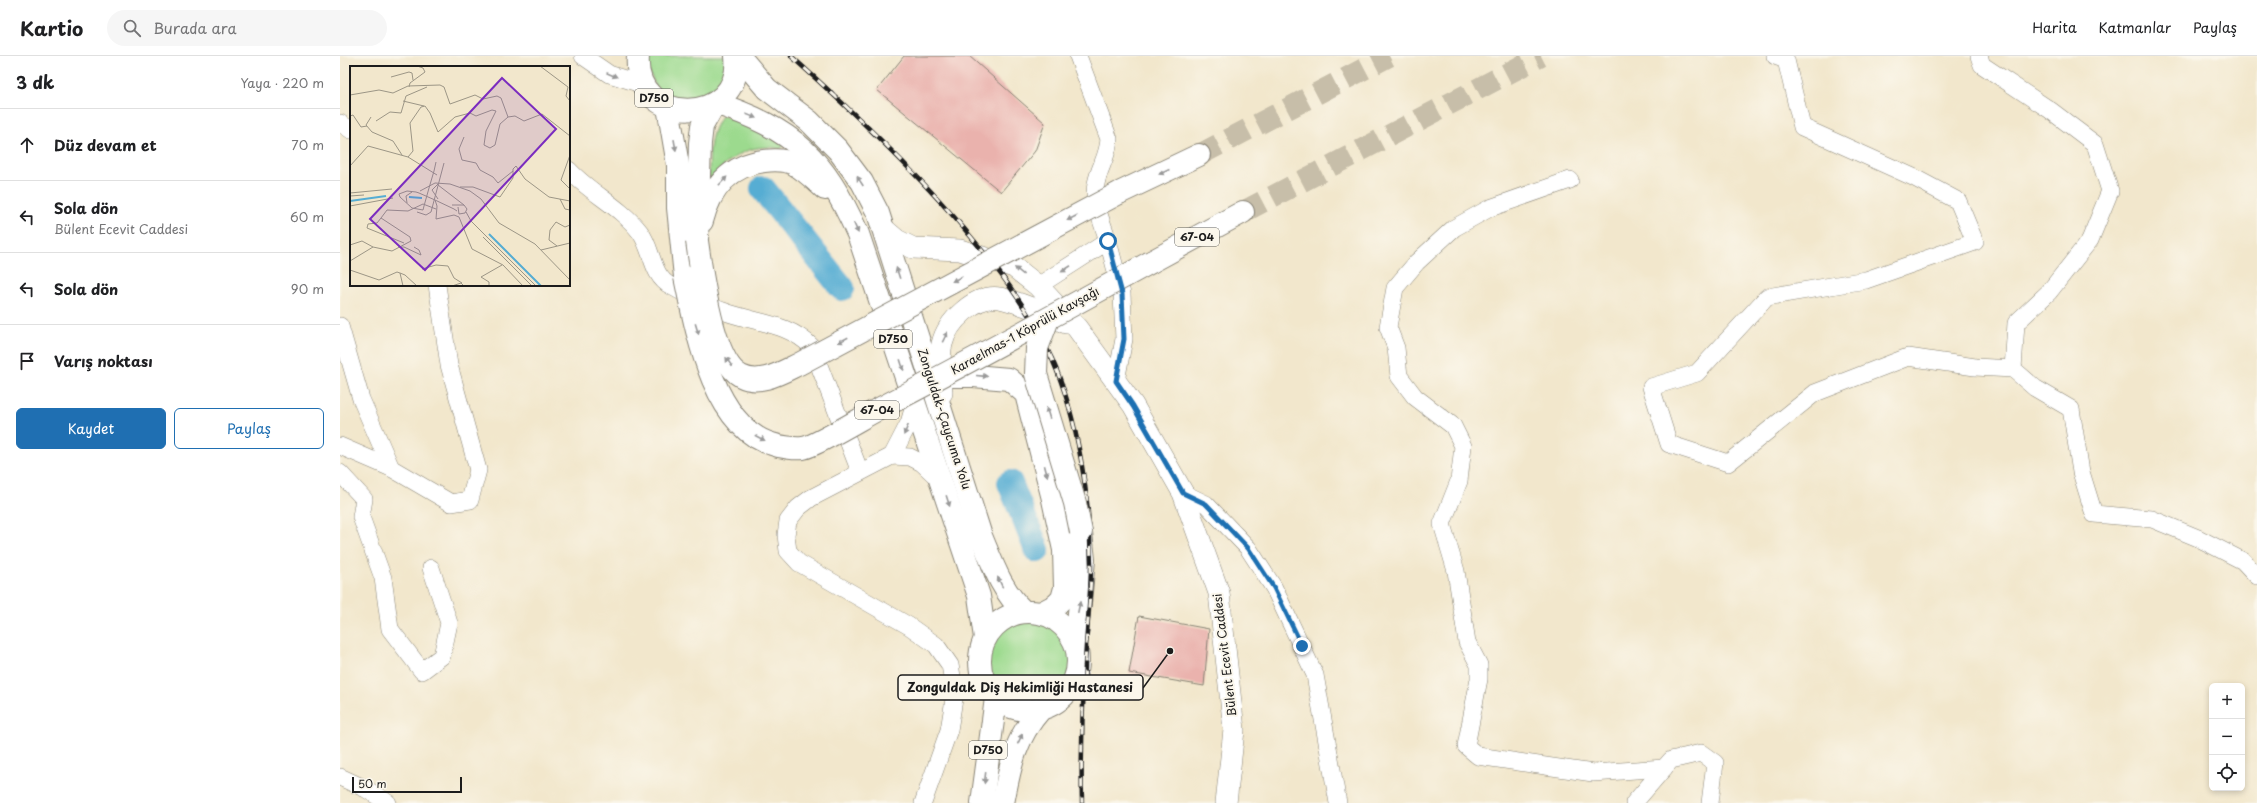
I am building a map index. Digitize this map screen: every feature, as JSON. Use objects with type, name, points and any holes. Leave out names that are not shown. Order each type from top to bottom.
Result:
[{"type":"highway","name":"D750","points":[[638,56],[638,70],[644,86],[654,98],[668,107],[687,111],[706,107],[715,103],[729,89],[733,80],[738,56]]},
{"type":"highway","name":"Zonguldak-Çaycuma Yolu","points":[[738,56],[767,89],[809,121],[838,150],[862,182],[878,213],[981,536],[1001,583],[1010,599],[1033,612]]},
{"type":"highway","name":"Zonguldak-Çaycuma Yolu","points":[[715,103],[761,120],[786,134],[807,151],[834,186],[847,209],[858,234],[979,596],[985,638]]},
{"type":"highway","points":[[715,103],[702,126],[700,143],[697,241],[702,281],[713,329],[727,360],[741,376],[760,379],[773,376],[799,364],[1119,193],[1199,155]]},
{"type":"highway","name":"Karaelmas-1 Köprülü Kavşağı","points":[[668,107],[678,165],[678,208],[685,277],[695,322],[706,358],[723,401],[746,430],[772,444],[804,448],[943,376],[1242,212]]},
{"type":"highway","points":[[697,241],[706,207],[715,189],[734,170],[753,162],[774,160],[793,164],[810,176],[847,209]]},
{"type":"highway","points":[[1048,319],[1037,348],[1036,374],[1075,503],[1080,532],[1084,560],[1076,645]]},
{"type":"highway","points":[[943,376],[973,376],[1009,379],[1026,394],[1052,495],[1064,550],[1066,573],[1065,588],[1062,599],[1056,605],[1033,612]]},
{"type":"highway","name":"D750","points":[[1033,612],[1056,620],[1068,631],[1076,645],[1078,661],[1076,677],[1064,695],[1056,703],[1041,709],[1025,711],[1009,707],[996,698],[985,685],[980,670],[980,653],[985,638],[995,625],[1008,616],[1033,612]]},
{"type":"highway","name":"D750","points":[[982,803],[996,698]]},
{"type":"highway","name":"D750","points":[[1003,803],[1010,766],[1019,739],[1028,724],[1041,709]]},
{"type":"main road","name":"Bülent Ecevit Caddesi","points":[[883,228],[897,240],[913,248],[960,250],[1014,267],[1038,286],[1076,328],[1133,406],[1183,493],[1219,592],[1234,730],[1226,803]]},
{"type":"main road","points":[[944,417],[940,358],[942,343],[952,324],[964,310],[979,302],[998,298],[1045,313],[1076,328]]},
{"type":"street","points":[[583,56],[609,74],[644,86]]},
{"type":"street","points":[[1078,56],[1109,139],[1108,153],[1100,168],[1095,197],[1122,294],[1124,339],[1116,381]]},
{"type":"street","points":[[1775,56],[1786,60],[1802,127],[1913,177],[1958,201],[1975,242],[1866,280],[1767,297],[1697,373],[1651,387],[1669,444],[1728,463],[1815,394],[1908,357],[1975,366],[2013,369],[2035,388],[2071,409],[2081,472],[2094,514],[2152,520],[2198,538],[2243,561],[2257,576]]},
{"type":"street","points":[[1979,56],[1982,65],[2050,110],[2095,144],[2110,191],[2090,240],[2049,292],[2016,323],[2013,369]]},
{"type":"street","points":[[340,123],[350,129]]},
{"type":"street","points":[[570,171],[639,231],[648,245],[659,278],[670,286],[723,311],[791,330],[804,338],[812,347],[860,472]]},
{"type":"street","points":[[1570,180],[1490,208],[1454,228],[1417,262],[1395,288],[1388,327],[1396,348],[1399,376],[1415,397],[1453,426],[1463,446],[1459,482],[1442,524],[1456,571],[1467,642],[1478,665],[1479,679],[1466,746],[1478,756],[1593,773],[1664,768]]},
{"type":"street","points":[[1038,286],[1108,241]]},
{"type":"street","points":[[340,446],[391,468],[451,502],[470,500],[478,470],[449,365],[437,286]]},
{"type":"street","points":[[340,326],[361,399],[391,468]]},
{"type":"street","points":[[892,456],[910,423],[915,402]]},
{"type":"street","points":[[923,803],[949,730],[955,693],[950,665],[936,645],[909,626],[799,563],[788,551],[786,535],[788,521],[798,508],[811,498],[892,456],[910,457],[922,463],[940,480]]},
{"type":"street","points":[[340,473],[364,499],[361,517],[383,578],[390,629],[422,671],[442,656],[449,623],[430,568]]},
{"type":"street","points":[[1183,493],[1206,504],[1248,548],[1274,588],[1315,675],[1338,803]]},
{"type":"street","points":[[1634,803],[1671,760],[1701,753],[1715,763],[1710,803]]},
{"type":"street","points":[[340,777],[366,789],[388,803]]},
{"type":"green space","points":[[642,56],[733,56],[732,69],[708,103],[662,100]]},
{"type":"green space","points":[[723,115],[784,144],[781,149],[769,147],[759,148],[741,154],[725,165],[709,180],[710,146],[714,130]]},
{"type":"green space","points":[[1028,615],[1045,619],[1060,629],[1070,644],[1074,661],[1070,678],[1060,693],[1045,703],[1028,707],[1011,703],[996,693],[986,678],[982,661],[986,644],[996,629],[1011,619]]},
{"type":"building","points":[[904,56],[969,56],[1045,123],[1035,151],[1001,192],[877,90]]},
{"type":"building","points":[[1139,616],[1209,629],[1204,686],[1129,673]]},
{"type":"waterway","points":[[763,189],[842,288]]},
{"type":"waterway","points":[[1010,483],[1037,550]]},
{"type":"tunnel","points":[[1199,155],[1389,56]]},
{"type":"tunnel","points":[[1243,212],[1541,56]]},
{"type":"railway","points":[[791,56],[896,155],[955,218],[996,268],[1021,303],[1052,359],[1061,382],[1076,433],[1081,459],[1090,539],[1091,577],[1082,717],[1082,803]]},
{"type":"place","name":"Zonguldak Diş Hekimliği Hastanesi","points":[[1170,651]]},
{"type":"route","points":[[1108,241],[1122,294],[1124,339],[1116,381],[1133,406],[1183,493],[1206,504],[1248,548],[1274,588],[1302,646]]}]
